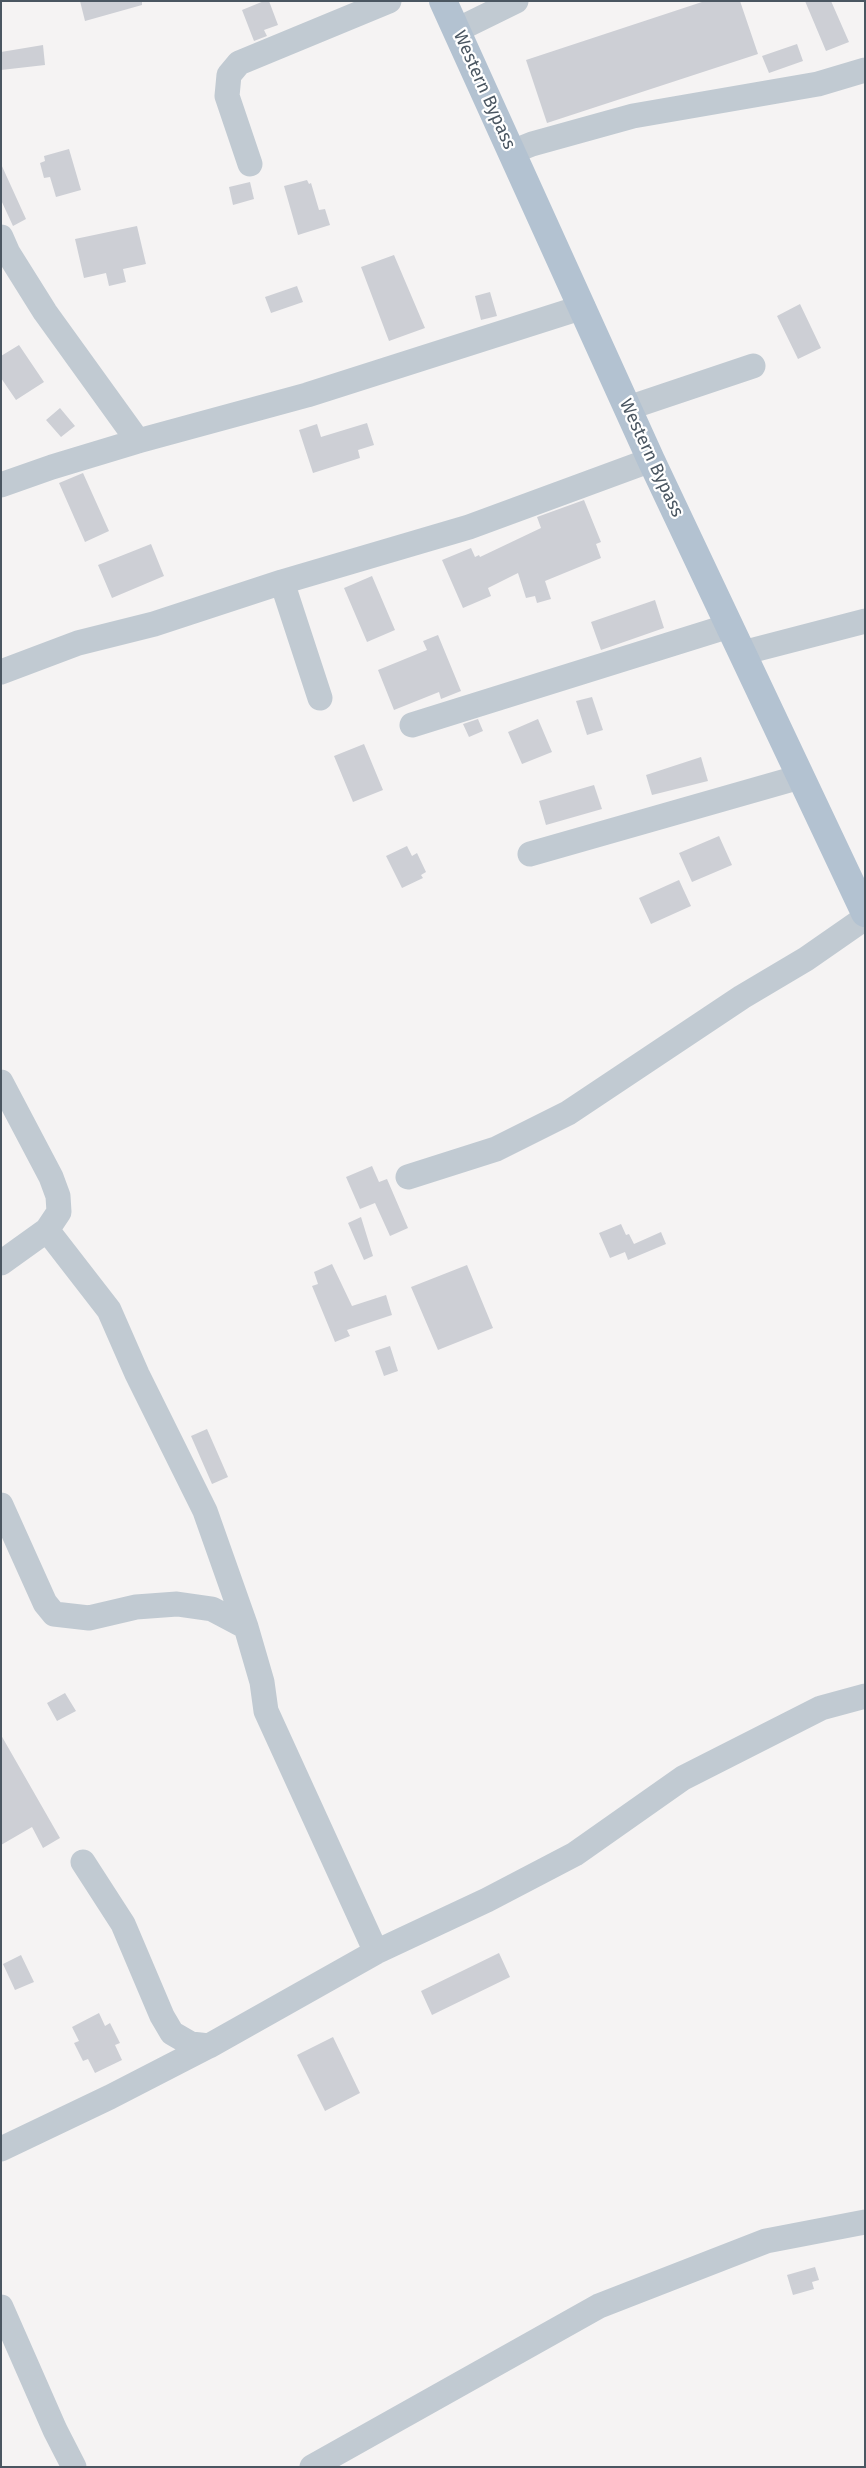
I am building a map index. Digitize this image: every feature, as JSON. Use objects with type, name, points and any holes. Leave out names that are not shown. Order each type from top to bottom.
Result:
[{"type":"main road","name":"Western Bypass","points":[[444,1],[651,460],[865,913]]},
{"type":"street","points":[[250,164],[227,96],[229,75],[239,64],[389,1]]},
{"type":"street","points":[[457,30],[516,1]]},
{"type":"street","points":[[512,152],[633,116],[818,84],[865,70]]},
{"type":"street","points":[[1,237],[8,252],[45,312],[138,441]]},
{"type":"street","points":[[1,485],[52,467],[138,441],[307,395],[583,307]]},
{"type":"street","points":[[628,408],[753,366]]},
{"type":"street","points":[[1,672],[78,643],[154,624],[282,582],[469,527],[651,460]]},
{"type":"street","points":[[282,582],[320,698]]},
{"type":"street","points":[[742,653],[865,621]]},
{"type":"street","points":[[412,725],[729,626]]},
{"type":"street","points":[[530,854],[800,777]]},
{"type":"street","points":[[408,1177],[496,1149],[568,1113],[734,1002],[806,958],[865,918]]},
{"type":"street","points":[[1,1082],[52,1177],[58,1196],[59,1212],[55,1222],[47,1230],[1,1263]]},
{"type":"street","points":[[47,1230],[109,1310],[137,1374],[205,1511],[246,1627],[262,1682],[266,1712],[376,1952]]},
{"type":"street","points":[[1,1506],[45,1603],[54,1614],[89,1618],[136,1608],[177,1604],[212,1609],[246,1627]]},
{"type":"street","points":[[1,2150],[110,2098],[209,2046],[376,1952],[487,1900],[575,1854],[683,1778],[821,1708],[865,1696]]},
{"type":"street","points":[[83,1862],[123,1924],[162,2016],[172,2033],[191,2044],[209,2046]]},
{"type":"street","points":[[312,2467],[599,2306],[766,2241],[865,2222]]},
{"type":"street","points":[[1,2307],[55,2430],[74,2467]]},
{"type":"building","points":[[80,1],[142,1],[142,5],[85,21]]},
{"type":"building","points":[[264,1],[269,1],[278,25],[264,30],[267,36],[254,41],[242,10]]},
{"type":"building","points":[[705,1],[740,1],[758,54],[547,123],[526,60]]},
{"type":"building","points":[[805,1],[831,1],[849,42],[826,51]]},
{"type":"building","points":[[797,44],[803,61],[769,73],[762,56]]},
{"type":"building","points":[[43,45],[45,65],[1,70],[1,52]]},
{"type":"building","points":[[69,149],[81,190],[56,197],[50,177],[44,178],[40,163],[45,161],[44,156]]},
{"type":"building","points":[[1,164],[26,219],[13,226],[1,200]]},
{"type":"building","points":[[307,180],[309,184],[311,183],[319,210],[325,209],[330,225],[298,235],[284,186]]},
{"type":"building","points":[[250,182],[254,199],[233,205],[229,187]]},
{"type":"building","points":[[137,226],[146,264],[123,269],[126,282],[109,286],[106,273],[84,278],[75,239]]},
{"type":"building","points":[[394,255],[425,328],[389,341],[361,267]]},
{"type":"building","points":[[297,286],[303,302],[271,313],[265,297]]},
{"type":"building","points":[[490,292],[497,316],[481,320],[475,296]]},
{"type":"building","points":[[800,304],[821,348],[798,359],[777,316]]},
{"type":"building","points":[[19,345],[44,382],[16,400],[1,378],[1,356]]},
{"type":"building","points":[[60,408],[75,426],[61,437],[46,420]]},
{"type":"building","points":[[367,423],[374,445],[358,450],[360,458],[313,473],[299,430],[317,424],[321,437]]},
{"type":"building","points":[[83,473],[109,531],[85,542],[59,483]]},
{"type":"building","points":[[584,500],[601,542],[596,544],[601,558],[545,581],[551,599],[537,603],[535,596],[526,598],[518,573],[488,588],[491,596],[463,608],[442,560],[471,548],[475,557],[479,555],[480,557],[541,528],[537,517]]},
{"type":"building","points":[[151,544],[164,576],[112,598],[98,565]]},
{"type":"building","points":[[372,576],[395,630],[367,642],[344,588]]},
{"type":"building","points":[[655,600],[664,628],[601,650],[591,622]]},
{"type":"building","points":[[438,635],[461,691],[441,699],[439,692],[394,710],[378,670],[427,650],[423,641]]},
{"type":"building","points":[[592,697],[603,730],[587,735],[576,701]]},
{"type":"building","points":[[478,719],[483,731],[469,737],[463,724]]},
{"type":"building","points":[[538,719],[552,752],[522,764],[508,732]]},
{"type":"building","points":[[364,744],[383,790],[353,802],[334,756]]},
{"type":"building","points":[[701,757],[708,781],[652,795],[646,775]]},
{"type":"building","points":[[594,785],[602,809],[546,825],[539,801]]},
{"type":"building","points":[[719,836],[732,865],[692,882],[679,853]]},
{"type":"building","points":[[407,846],[412,856],[417,853],[426,872],[421,875],[423,878],[402,888],[386,856]]},
{"type":"building","points":[[679,880],[691,906],[651,924],[639,898]]},
{"type":"building","points":[[372,1166],[379,1182],[387,1179],[408,1228],[390,1236],[375,1203],[360,1209],[346,1177]]},
{"type":"building","points":[[361,1217],[373,1256],[364,1260],[348,1223]]},
{"type":"building","points":[[621,1224],[626,1235],[629,1234],[634,1244],[661,1232],[666,1244],[628,1260],[625,1252],[610,1258],[599,1233]]},
{"type":"building","points":[[332,1264],[352,1306],[386,1295],[392,1315],[347,1330],[350,1336],[335,1342],[312,1286],[318,1284],[314,1272]]},
{"type":"building","points":[[467,1265],[493,1328],[438,1350],[411,1287]]},
{"type":"building","points":[[390,1346],[398,1371],[384,1376],[375,1351]]},
{"type":"building","points":[[207,1429],[228,1477],[212,1484],[191,1436]]},
{"type":"building","points":[[65,1693],[76,1711],[57,1721],[47,1703]]},
{"type":"building","points":[[1,1735],[60,1838],[43,1848],[32,1827],[1,1845]]},
{"type":"building","points":[[499,1953],[510,1977],[432,2015],[421,1991]]},
{"type":"building","points":[[21,1955],[34,1982],[15,1990],[3,1964]]},
{"type":"building","points":[[99,2013],[105,2026],[110,2023],[120,2043],[115,2045],[122,2060],[95,2073],[88,2059],[83,2061],[74,2043],[79,2041],[72,2027]]},
{"type":"building","points":[[333,2037],[360,2093],[325,2111],[297,2055]]},
{"type":"building","points":[[815,2267],[819,2280],[812,2282],[814,2289],[793,2295],[787,2275]]}]
